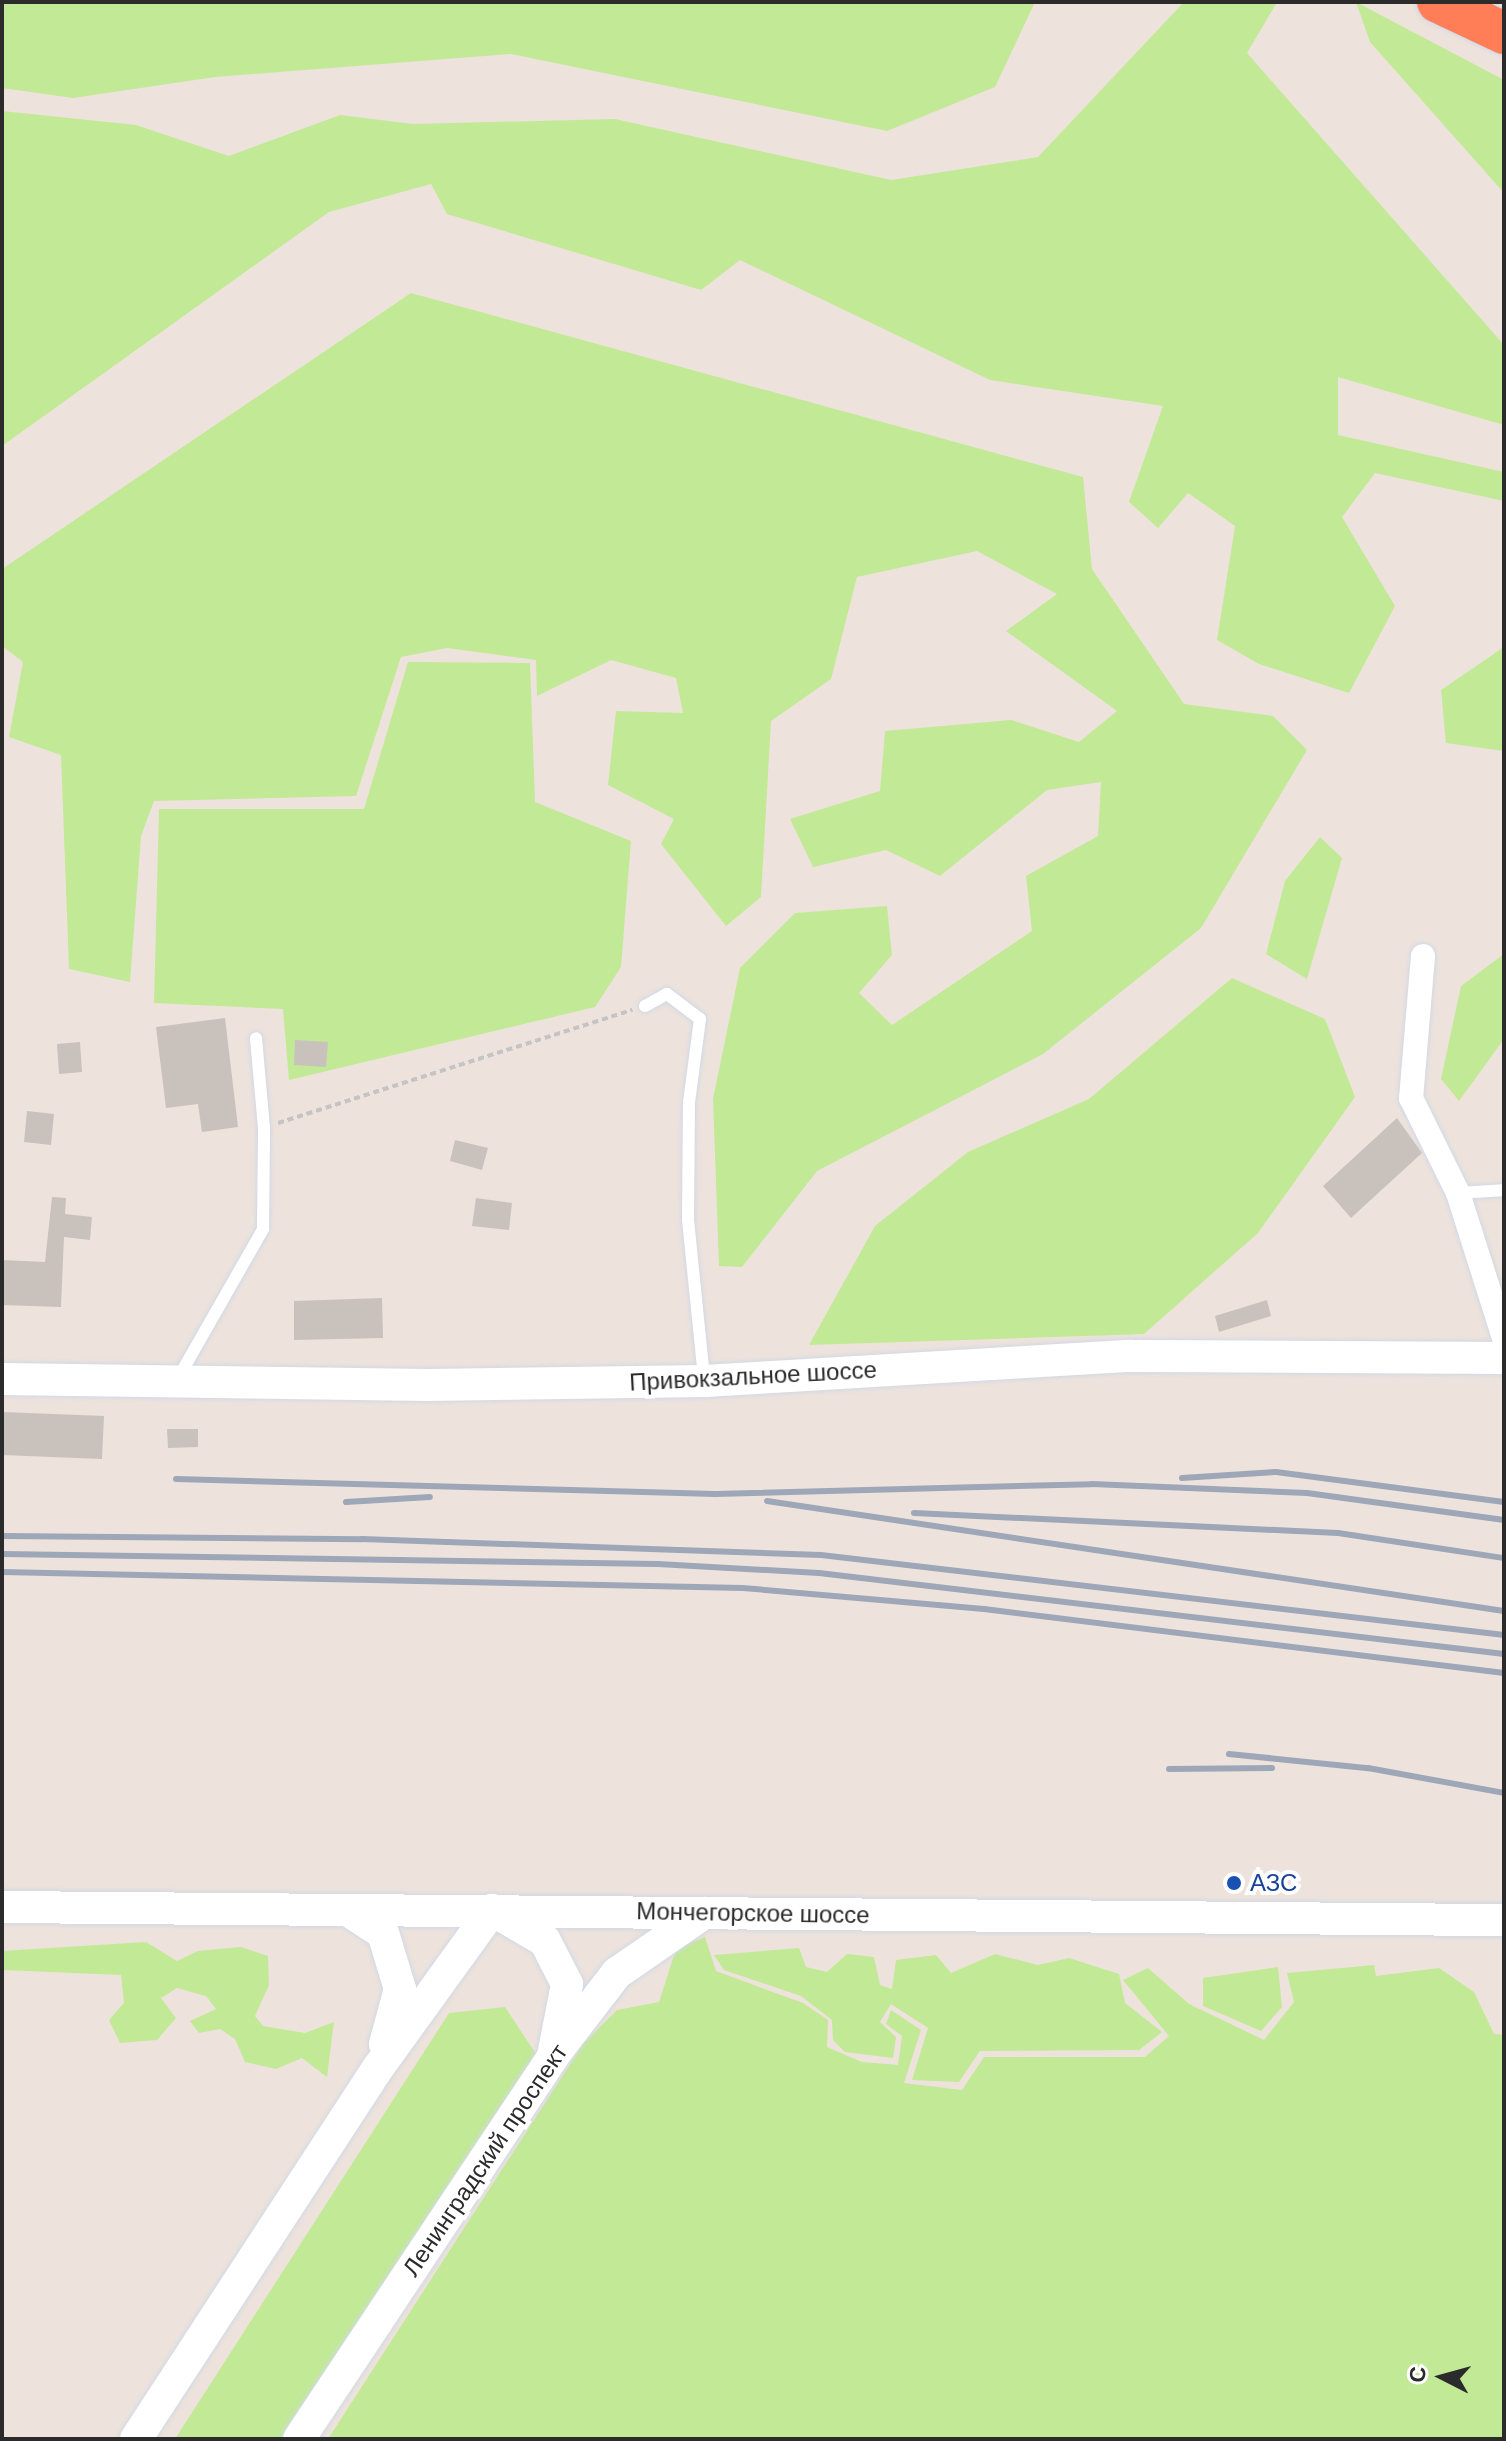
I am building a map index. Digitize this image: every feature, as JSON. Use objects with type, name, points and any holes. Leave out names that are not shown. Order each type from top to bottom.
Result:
[{"type":"highway","points":[[1438,2],[1504,33]]},
{"type":"street","points":[[1423,956],[1411,1098],[1458,1193],[1504,1338]]},
{"type":"street","name":"Привокзальное шоссе","points":[[2,1379],[176,1383],[705,1381],[1130,1356],[1504,1358]]},
{"type":"street","name":"Мончегорское шоссе","points":[[2,1907],[1504,1920]]},
{"type":"street","points":[[136,2439],[378,2068],[492,1910],[545,1941],[567,1984],[553,2056]]},
{"type":"street","points":[[349,1911],[383,1933],[400,1989],[378,2068]]},
{"type":"street","name":"Ленинградский проспект","points":[[299,2439],[553,2056],[617,1973],[704,1913]]},
{"type":"lane","points":[[645,1006],[667,994],[700,1019],[689,1102],[688,1220],[705,1381]]},
{"type":"lane","points":[[176,1383],[263,1229],[264,1128],[256,1038]]},
{"type":"lane","points":[[1458,1193],[1504,1190]]},
{"type":"path","points":[[264,1128],[645,1006]]},
{"type":"green space","points":[[2,2],[1035,2],[995,87],[887,131],[511,54],[215,77],[73,98],[2,88]]},
{"type":"green space","points":[[1184,2],[1277,2],[1247,53],[1504,345],[1504,425],[1338,377],[1338,435],[1504,472],[1504,501],[1375,473],[1342,517],[1395,606],[1349,693],[1259,664],[1217,640],[1235,526],[1188,493],[1158,528],[1129,502],[1163,406],[990,380],[740,260],[701,290],[447,214],[431,184],[329,212],[2,446],[2,111],[136,125],[229,156],[340,115],[413,124],[615,119],[891,180],[1038,157]]},
{"type":"green space","points":[[1356,2],[1504,80],[1504,193],[1370,42]]},
{"type":"green space","points":[[411,293],[1083,477],[1092,569],[1184,704],[1273,716],[1307,750],[1201,928],[1043,1054],[817,1171],[742,1267],[719,1266],[713,1099],[740,968],[795,913],[887,906],[892,955],[859,993],[892,1025],[1032,931],[1026,876],[1098,836],[1101,782],[1047,790],[940,876],[886,850],[813,867],[790,819],[880,791],[885,731],[1011,720],[1079,742],[1117,711],[1006,631],[1057,594],[977,551],[857,577],[831,679],[771,721],[761,897],[726,926],[661,844],[674,819],[608,785],[616,711],[683,713],[676,678],[611,660],[537,696],[536,660],[447,648],[401,657],[356,796],[154,801],[141,836],[130,982],[69,969],[61,755],[9,737],[23,662],[2,646],[2,569]]},
{"type":"green space","points":[[1504,647],[1504,751],[1446,743],[1441,690]]},
{"type":"green space","points":[[408,662],[530,663],[535,802],[631,841],[621,967],[595,1007],[289,1080],[283,1009],[154,1003],[159,809],[364,809]]},
{"type":"green space","points":[[1320,837],[1342,858],[1307,979],[1266,954],[1285,881]]},
{"type":"green space","points":[[1504,954],[1504,1039],[1459,1101],[1441,1079],[1461,986]]},
{"type":"green space","points":[[1232,978],[1325,1019],[1355,1097],[1258,1233],[1144,1334],[809,1345],[875,1226],[968,1152],[1089,1099]]},
{"type":"green space","points":[[705,1937],[716,1971],[803,2003],[828,2020],[827,2047],[862,2062],[898,2065],[902,2036],[886,2024],[891,2010],[921,2030],[904,2083],[962,2090],[984,2057],[1145,2057],[1169,2036],[1123,1980],[1148,1968],[1189,2004],[1264,2040],[1294,2002],[1287,1973],[1374,1965],[1376,1976],[1439,1968],[1474,1992],[1494,2034],[1504,2035],[1504,2439],[328,2439],[583,2044],[617,2010],[659,2002],[676,1949]]},
{"type":"green space","points":[[146,1942],[177,1961],[198,1951],[241,1947],[268,1956],[269,1985],[255,2016],[263,2026],[305,2033],[334,2022],[327,2077],[302,2058],[276,2069],[245,2062],[235,2039],[220,2029],[199,2033],[190,2021],[216,2009],[206,1996],[177,1988],[161,1998],[176,2018],[157,2040],[120,2043],[109,2020],[124,2003],[121,1975],[2,1970],[2,1951]]},
{"type":"green space","points":[[799,1948],[806,1967],[827,1972],[847,1954],[874,1957],[880,1985],[892,1989],[896,1960],[936,1955],[951,1973],[995,1954],[1038,1965],[1069,1958],[1119,1974],[1125,2003],[1162,2032],[1139,2050],[980,2051],[959,2082],[912,2080],[928,2028],[891,2004],[880,2022],[896,2037],[893,2058],[845,2052],[833,2040],[832,2020],[801,1996],[724,1970],[714,1955]]},
{"type":"green space","points":[[1278,1967],[1282,2007],[1261,2031],[1203,2006],[1203,1978]]},
{"type":"green space","points":[[505,2007],[536,2054],[280,2439],[175,2439],[449,2013]]},
{"type":"building","points":[[225,1018],[238,1127],[202,1132],[198,1104],[166,1108],[156,1027]]},
{"type":"building","points":[[295,1040],[328,1042],[326,1067],[294,1065]]},
{"type":"building","points":[[80,1042],[82,1072],[59,1074],[57,1044]]},
{"type":"building","points":[[27,1111],[54,1114],[51,1145],[24,1142]]},
{"type":"building","points":[[1397,1118],[1422,1153],[1351,1218],[1323,1186]]},
{"type":"building","points":[[455,1140],[488,1148],[482,1170],[450,1161]]},
{"type":"building","points":[[52,1197],[66,1198],[65,1214],[92,1217],[90,1240],[64,1237],[61,1307],[2,1305],[2,1260],[45,1262]]},
{"type":"building","points":[[476,1198],[512,1203],[509,1230],[472,1226]]},
{"type":"building","points":[[382,1298],[383,1338],[294,1340],[294,1301]]},
{"type":"building","points":[[1267,1300],[1271,1316],[1219,1332],[1215,1316]]},
{"type":"building","points":[[2,1412],[104,1416],[102,1459],[2,1455]]},
{"type":"building","points":[[167,1429],[198,1429],[198,1447],[168,1448]]},
{"type":"railway","points":[[1182,1478],[1276,1472],[1504,1502]]},
{"type":"railway","points":[[176,1479],[715,1494],[1092,1484],[1307,1493],[1504,1520]]},
{"type":"railway","points":[[346,1502],[430,1497]]},
{"type":"railway","points":[[767,1501],[1504,1611]]},
{"type":"railway","points":[[914,1513],[1338,1533],[1504,1558]]},
{"type":"railway","points":[[2,1536],[362,1539],[821,1555],[1504,1635]]},
{"type":"railway","points":[[2,1554],[658,1564],[819,1573],[1504,1654]]},
{"type":"railway","points":[[2,1572],[743,1588],[984,1609],[1504,1673]]},
{"type":"railway","points":[[1229,1754],[1368,1768],[1504,1793]]},
{"type":"railway","points":[[1169,1769],[1272,1768]]},
{"type":"place","name":"АЗС","points":[[1234,1883]]}]
